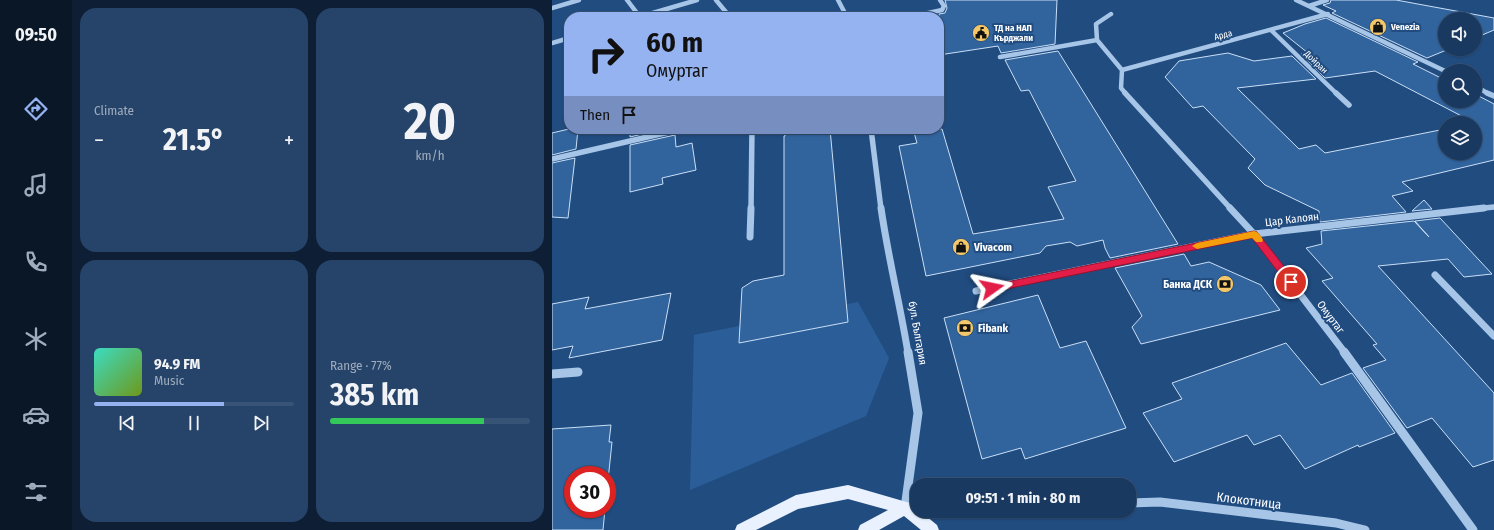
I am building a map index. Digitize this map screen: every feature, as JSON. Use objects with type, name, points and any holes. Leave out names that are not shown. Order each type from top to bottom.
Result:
[{"type":"main road","points":[[742,530],[796,502],[848,492],[905,508],[932,530]]},
{"type":"main road","points":[[865,530],[905,508]]},
{"type":"street","points":[[552,8],[579,0]]},
{"type":"street","points":[[627,0],[636,12]]},
{"type":"street","points":[[657,12],[697,0]]},
{"type":"street","points":[[716,0],[726,12]]},
{"type":"street","points":[[838,0],[844,12]]},
{"type":"street","points":[[933,12],[942,10],[944,6],[940,0]]},
{"type":"street","points":[[1296,0],[1438,68]]},
{"type":"street","points":[[1309,6],[1327,0]]},
{"type":"street","points":[[1111,14],[1096,24],[1097,40],[1122,70]]},
{"type":"street","name":"Арда","points":[[1122,70],[1272,31],[1328,14]]},
{"type":"street","name":"Дойран","points":[[1272,31],[1349,105]]},
{"type":"street","points":[[552,43],[564,39]]},
{"type":"street","points":[[1000,57],[1097,40]]},
{"type":"street","name":"Омуртаг","points":[[1122,70],[1121,88],[1161,134],[1254,234],[1355,366],[1473,530]]},
{"type":"street","points":[[1482,90],[1494,96]]},
{"type":"street","points":[[552,159],[660,134]]},
{"type":"street","points":[[750,237],[752,134]]},
{"type":"street","name":"бул. България","points":[[872,134],[885,236],[900,309],[918,413],[905,508]]},
{"type":"street","name":"Цар Калоян","points":[[976,291],[1254,234],[1494,207]]},
{"type":"street","points":[[1435,276],[1494,336]]},
{"type":"street","points":[[552,374],[578,372]]},
{"type":"street","name":"Клокотница","points":[[1136,503],[1160,502],[1336,523],[1366,530]]},
{"type":"shaded area","points":[[858,302],[889,358],[866,416],[690,490],[694,335]]},
{"type":"building","name":"ТД на НАП Кърджали","points":[[945,0],[1057,0],[1055,44],[1001,53],[998,46],[944,54],[944,13],[947,8]]},
{"type":"building","points":[[1331,0],[1396,0],[1461,12],[1438,12],[1438,54],[1427,58],[1332,13],[1336,11],[1323,5],[1330,3]]},
{"type":"building","points":[[1482,16],[1494,18],[1494,30],[1482,35]]},
{"type":"building","points":[[1326,18],[1418,62],[1413,64],[1438,76],[1438,104],[1375,71],[1325,78],[1301,54],[1308,53],[1283,33],[1305,24]]},
{"type":"building","points":[[1058,51],[1178,244],[1110,258],[1103,240],[1077,246],[1070,242],[1046,246],[1040,253],[926,276],[899,146],[917,143],[914,134],[943,134],[973,234],[1064,219],[1048,187],[1076,181],[1029,90],[1021,91],[1005,60]]},
{"type":"building","points":[[1228,53],[1254,61],[1292,56],[1316,79],[1237,88],[1299,149],[1316,145],[1325,153],[1438,130],[1438,160],[1482,160],[1482,116],[1462,116],[1446,108],[1482,108],[1482,98],[1494,104],[1494,160],[1402,182],[1413,191],[1392,196],[1406,212],[1320,222],[1319,211],[1265,185],[1248,168],[1255,159],[1203,106],[1193,108],[1165,77],[1179,61]]},
{"type":"building","points":[[564,130],[564,134],[578,134],[576,149],[552,155],[552,133]]},
{"type":"building","points":[[630,134],[642,134],[630,137]]},
{"type":"building","points":[[785,134],[830,134],[848,322],[739,343],[742,288],[753,281],[784,275]]},
{"type":"building","points":[[675,135],[676,147],[692,143],[696,170],[662,178],[663,184],[630,192],[630,145]]},
{"type":"building","points":[[575,158],[568,218],[552,217],[552,163]]},
{"type":"building","points":[[1424,200],[1432,209],[1412,211]]},
{"type":"building","points":[[1440,218],[1492,274],[1464,277],[1448,259],[1378,266],[1494,393],[1494,460],[1473,467],[1432,418],[1407,428],[1363,368],[1386,360],[1373,345],[1377,344],[1322,281],[1333,278],[1306,248],[1322,244],[1321,231],[1414,221],[1429,237],[1415,221]]},
{"type":"building","points":[[1184,254],[1191,266],[1209,262],[1261,285],[1280,310],[1141,344],[1132,327],[1142,316],[1115,268]]},
{"type":"building","points":[[671,293],[662,340],[569,358],[573,346],[552,350],[552,304],[589,297],[585,309]]},
{"type":"building","points":[[1038,295],[1060,348],[1086,341],[1126,428],[1025,459],[1021,448],[982,459],[944,318]]},
{"type":"building","points":[[1286,343],[1321,385],[1352,373],[1395,433],[1359,447],[1358,445],[1305,469],[1280,435],[1254,445],[1247,435],[1174,462],[1143,413],[1182,399],[1172,383]]},
{"type":"building","points":[[611,425],[609,442],[612,442],[610,466],[564,466],[564,518],[604,518],[603,530],[552,530],[552,429]]},
{"type":"slow traffic","points":[[1197,246],[1254,234],[1259,240]]},
{"type":"place","name":"Venezia","points":[[1378,27]]},
{"type":"place","name":"ТД на НАП Кърджали","points":[[981,33]]},
{"type":"place","name":"Vivacom","points":[[961,247]]},
{"type":"place","name":"Банка ДСК","points":[[1225,284]]},
{"type":"place","name":"Fibank","points":[[965,328]]},
{"type":"route","points":[[992,288],[1254,234],[1291,282]]}]
